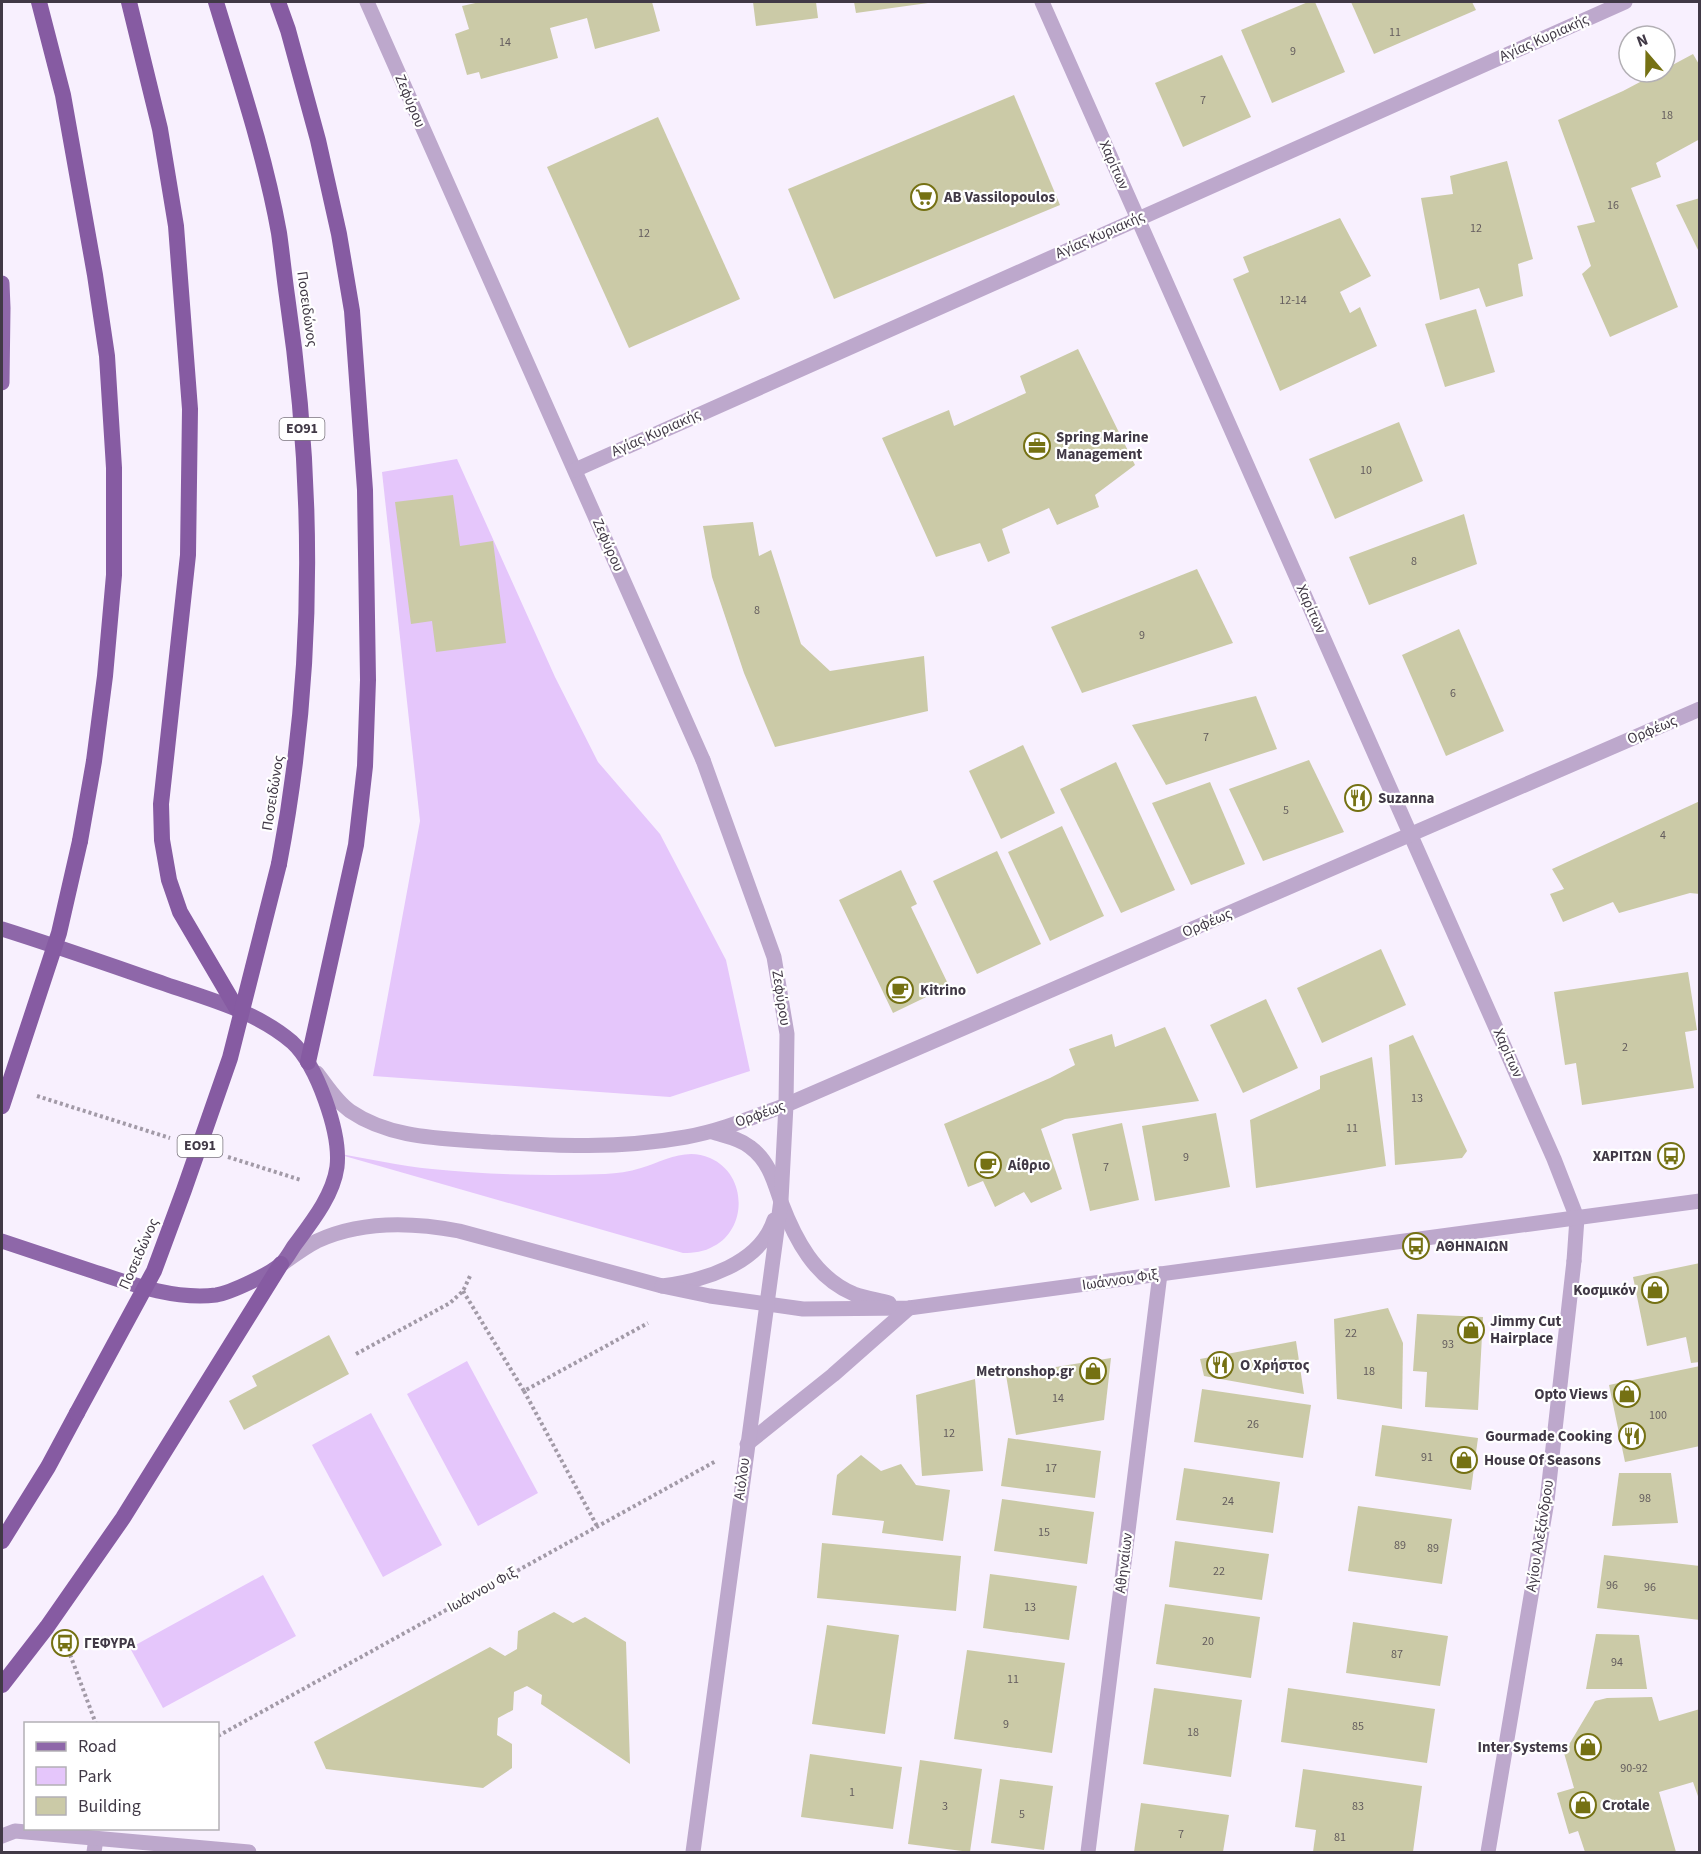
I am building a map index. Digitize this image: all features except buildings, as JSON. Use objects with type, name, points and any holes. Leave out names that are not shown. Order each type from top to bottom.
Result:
[{"type":"highway","points":[[2,1106],[59,933],[80,841],[94,761],[105,675],[114,575],[114,468],[107,356],[63,95],[39,2]]},
{"type":"highway","points":[[129,2],[160,129],[176,226],[190,409],[188,555],[161,804],[162,840],[169,880],[180,912],[237,1009]]},
{"type":"highway","name":"Ποσειδώνος","points":[[2,1541],[48,1467],[154,1271],[230,1058],[279,864],[292,799],[306,665],[305,459],[294,345],[279,233],[250,114],[216,2]]},
{"type":"highway","points":[[278,2],[288,30],[318,140],[339,234],[352,311],[365,490],[368,680],[365,766],[356,845],[308,1062]]},
{"type":"highway","points":[[2,1685],[123,1518],[281,1264]]},
{"type":"main road","points":[[2,283],[2,383]]},
{"type":"main road","points":[[2,929],[237,1009],[276,1029],[294,1044],[308,1062],[334,1126],[337,1148],[337,1167],[331,1190],[281,1264],[241,1287],[219,1295],[197,1296],[140,1287],[2,1241]]},
{"type":"street","name":"Ζεφύρου","points":[[367,2],[703,760],[774,957],[787,1034],[786,1105]]},
{"type":"street","name":"Χαρίτων","points":[[1042,2],[1550,1148],[1577,1218]]},
{"type":"street","name":"Αγίας Κυριακής","points":[[575,470],[1625,2]]},
{"type":"street","name":"Ορφέως","points":[[308,1062],[335,1098],[349,1111],[387,1130],[403,1134],[569,1147],[652,1142],[711,1132],[786,1105],[1700,709]]},
{"type":"street","name":"Αιόλου","points":[[693,1852],[780,1200],[786,1105]]},
{"type":"street","points":[[711,1132],[739,1140],[758,1154],[770,1169],[780,1200],[806,1253],[823,1274],[853,1294],[909,1308]]},
{"type":"street","points":[[662,1286],[684,1283],[707,1276],[739,1260],[758,1246],[771,1228],[780,1200]]},
{"type":"street","name":"Ιωάννου Φιξ","points":[[281,1264],[315,1242],[339,1232],[386,1224],[436,1227],[459,1231],[662,1286],[710,1296],[803,1309],[909,1308],[1700,1201]]},
{"type":"street","name":"Αγίου Αλεξάνδρου","points":[[1488,1852],[1546,1501],[1577,1218]]},
{"type":"street","name":"Αθηναίων","points":[[1088,1852],[1160,1274]]},
{"type":"street","points":[[747,1444],[833,1375],[909,1308]]},
{"type":"street","points":[[2,1836],[15,1831],[95,1846],[249,1852]]},
{"type":"path","points":[[356,1354],[450,1303],[463,1291],[471,1274]]},
{"type":"path","points":[[463,1291],[524,1391],[597,1526]]},
{"type":"path","points":[[524,1391],[648,1323]]},
{"type":"path","name":"Ιωάννου Φιξ","points":[[219,1735],[747,1444]]},
{"type":"path","points":[[65,1643],[95,1722]]},
{"type":"green space","points":[[457,459],[555,677],[598,762],[660,834],[726,960],[750,1071],[670,1097],[373,1076],[420,821],[382,472]]},
{"type":"green space","points":[[334,1153],[432,1169],[540,1175],[618,1173],[684,1154],[701,1155],[722,1166],[731,1176],[739,1201],[733,1227],[725,1238],[706,1250],[683,1253]]},
{"type":"green space","points":[[467,1361],[538,1493],[478,1526],[407,1394]]},
{"type":"green space","points":[[371,1413],[442,1545],[383,1577],[312,1445]]},
{"type":"green space","points":[[263,1575],[296,1636],[163,1708],[130,1648]]},
{"type":"place","name":"AB Vassilopoulos","points":[[924,197]]},
{"type":"place","name":"Spring Marine Management","points":[[1037,446]]},
{"type":"place","name":"Suzanna","points":[[1358,798]]},
{"type":"place","name":"Kitrino","points":[[900,990]]},
{"type":"place","name":"ΧΑΡΙΤΩΝ","points":[[1671,1156]]},
{"type":"place","name":"Αίθριο","points":[[988,1165]]},
{"type":"place","name":"ΑΘΗΝΑΙΩΝ","points":[[1416,1246]]},
{"type":"place","name":"Κοσμικόν","points":[[1655,1290]]},
{"type":"place","name":"Jimmy Cut Hairplace","points":[[1471,1330]]},
{"type":"place","name":"Ο Χρήστος","points":[[1220,1365]]},
{"type":"place","name":"Metronshop.gr","points":[[1093,1371]]},
{"type":"place","name":"Opto Views","points":[[1627,1394]]},
{"type":"place","name":"Gourmade Cooking","points":[[1632,1436]]},
{"type":"place","name":"House Of Seasons","points":[[1464,1460]]},
{"type":"place","name":"ΓΕΦΥΡΑ","points":[[65,1643]]},
{"type":"place","name":"Inter Systems","points":[[1588,1747]]},
{"type":"place","name":"Crotale","points":[[1583,1805]]}]
